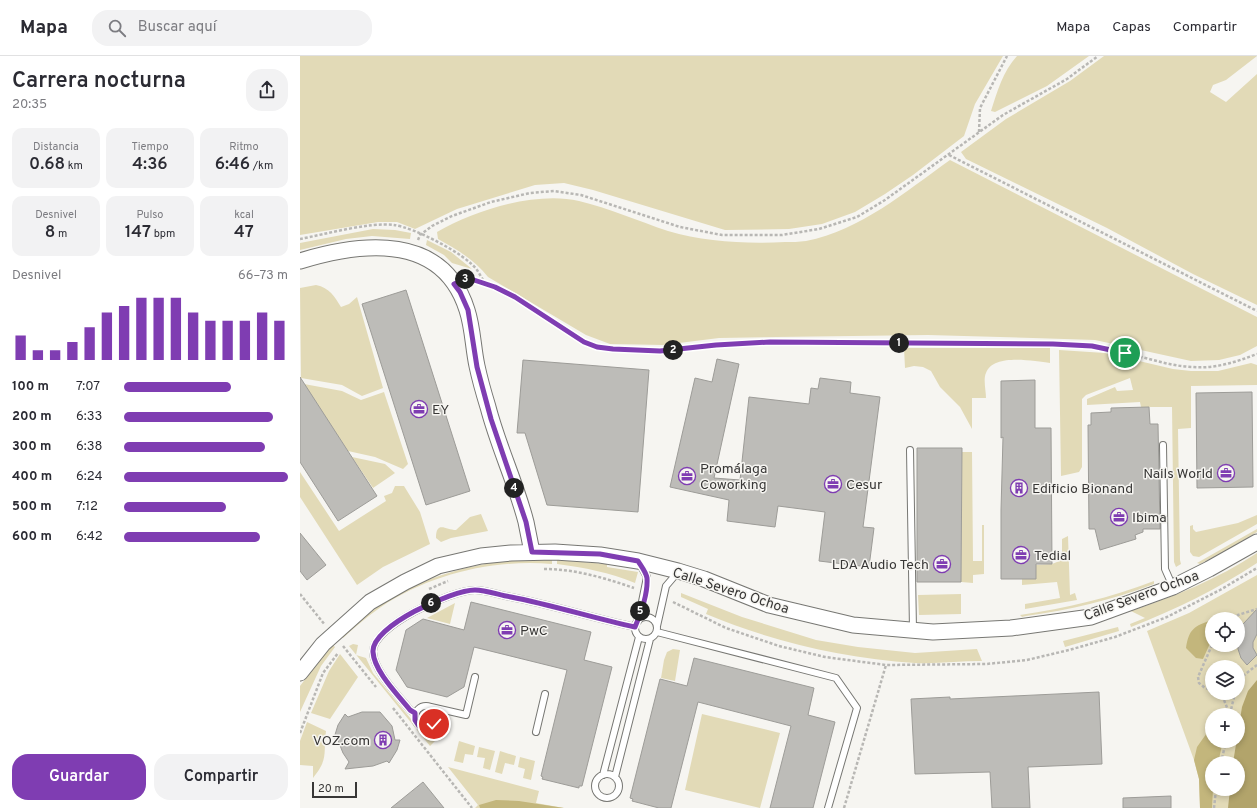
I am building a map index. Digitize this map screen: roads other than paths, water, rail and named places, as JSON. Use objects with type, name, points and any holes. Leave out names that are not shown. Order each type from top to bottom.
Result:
[{"type":"street","points":[[300,261],[341,251],[374,247],[394,248],[412,252],[432,262],[448,276],[460,292],[468,310],[477,367],[491,419],[526,522],[532,552]]},
{"type":"street","name":"Calle Severo Ochoa","points":[[300,673],[323,644],[370,602],[405,582],[438,566],[481,556],[532,552],[600,554],[638,561],[678,571],[704,579],[769,605],[853,625],[933,632],[1011,628],[1091,617],[1173,587],[1210,570],[1257,542]]},
{"type":"lane","points":[[1163,445],[1165,569],[1173,587]]},
{"type":"lane","points":[[910,450],[913,630]]},
{"type":"lane","points":[[1158,549],[1165,546]]},
{"type":"lane","points":[[638,561],[647,577],[645,592],[636,624],[636,632],[642,639],[650,639]]},
{"type":"lane","points":[[640,637],[603,775],[596,782],[596,787],[600,795],[605,797],[614,795],[618,791],[619,786],[616,777],[650,639],[657,629],[666,586],[678,571]]},
{"type":"lane","points":[[415,713],[410,710],[375,665],[373,650],[377,640],[386,630],[414,612],[438,600],[475,590],[636,624]]},
{"type":"lane","points":[[636,624],[644,617],[650,617],[654,620],[657,629]]},
{"type":"lane","points":[[657,629],[836,678],[858,708],[828,808]]},
{"type":"lane","points":[[431,707],[436,713],[436,720],[429,728],[419,726],[415,720],[415,713],[424,706],[431,707],[466,715],[475,678]]},
{"type":"lane","points":[[536,732],[545,694]]},
{"type":"lane","points":[[603,775],[612,775],[616,777]]},
{"type":"place","name":"EY","points":[[419,409]]},
{"type":"place","name":"Nails World","points":[[1226,473]]},
{"type":"place","name":"Promálaga Coworking","points":[[687,476]]},
{"type":"place","name":"Cesur","points":[[833,484]]},
{"type":"place","name":"Edificio Bionand","points":[[1019,488]]},
{"type":"place","name":"Ibima","points":[[1119,517]]},
{"type":"place","name":"Tedial","points":[[1021,555]]},
{"type":"place","name":"LDA Audio Tech","points":[[942,564]]},
{"type":"place","name":"PwC","points":[[507,630]]},
{"type":"place","name":"VOZ.com","points":[[383,740]]}]
